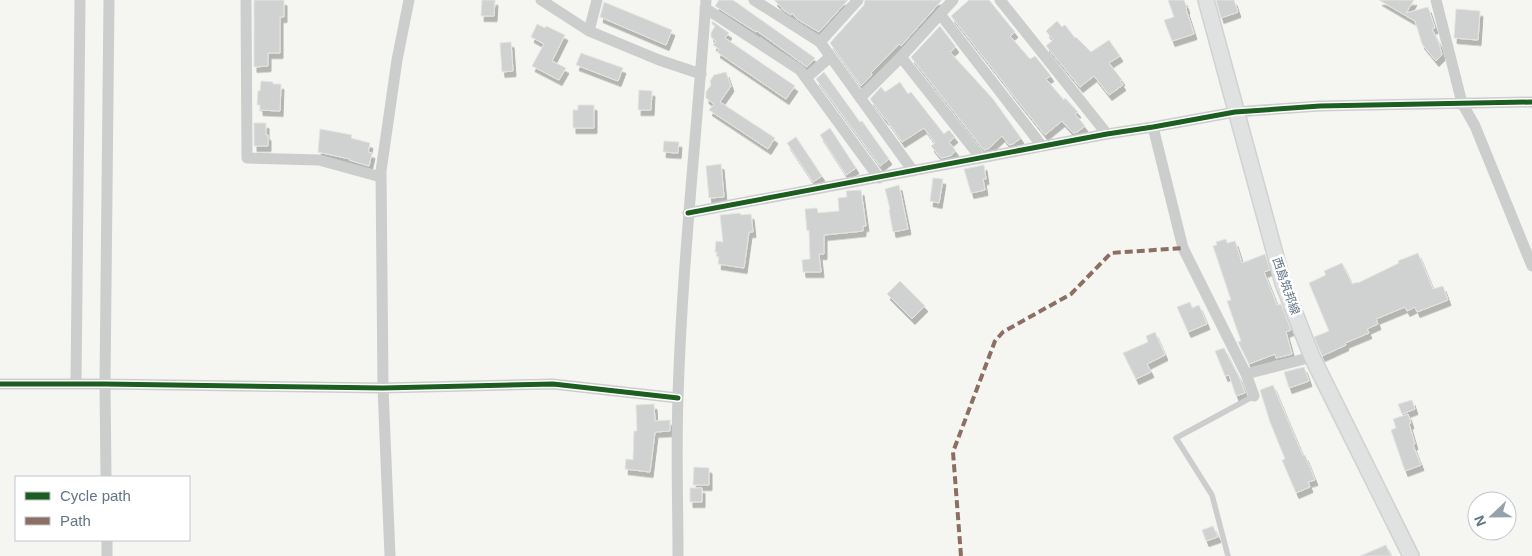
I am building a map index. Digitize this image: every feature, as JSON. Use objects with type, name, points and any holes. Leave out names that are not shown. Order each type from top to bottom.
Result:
[{"type":"main road","name":"西島筑邦線","points":[[1206,0],[1283,283],[1312,356],[1411,556]]},
{"type":"street","points":[[76,384],[80,0]]},
{"type":"street","points":[[106,476],[105,384],[109,0]]},
{"type":"street","points":[[246,0],[247,158],[319,160],[381,176]]},
{"type":"street","points":[[390,556],[383,388],[381,176],[397,60],[409,0]]},
{"type":"street","points":[[541,0],[589,31],[659,60],[701,74]]},
{"type":"street","points":[[589,31],[597,0]]},
{"type":"street","points":[[754,0],[769,4],[820,42],[913,171]]},
{"type":"street","points":[[820,42],[858,0]]},
{"type":"street","points":[[860,98],[901,57],[953,0]]},
{"type":"street","points":[[1000,0],[1107,134]]},
{"type":"street","points":[[1436,0],[1462,102],[1475,126],[1532,266]]},
{"type":"street","points":[[678,556],[678,398],[688,214],[701,74],[705,4]]},
{"type":"street","points":[[705,4],[800,70],[879,178]]},
{"type":"street","points":[[940,14],[1042,146]]},
{"type":"street","points":[[806,78],[830,57]]},
{"type":"street","points":[[901,57],[981,158]]},
{"type":"street","points":[[688,214],[1042,146],[1236,112],[1320,106],[1532,102]]},
{"type":"street","points":[[1153,127],[1183,248],[1246,374],[1254,396]]},
{"type":"street","points":[[1246,374],[1312,356]]},
{"type":"street","points":[[0,384],[383,388],[553,384],[678,398]]},
{"type":"street","points":[[107,541],[107,556]]},
{"type":"lane","points":[[1228,556],[1212,495],[1176,438],[1254,396]]},
{"type":"building","points":[[254,0],[284,0],[284,17],[280,17],[280,53],[268,53],[268,66],[254,67]]},
{"type":"building","points":[[482,0],[495,0],[494,16],[481,16]]},
{"type":"building","points":[[719,0],[733,0],[815,58],[807,67],[757,31],[715,6]]},
{"type":"building","points":[[774,0],[848,0],[819,32],[797,19],[792,13],[791,15],[782,9]]},
{"type":"building","points":[[865,0],[942,0],[901,46],[899,44],[861,86],[830,43],[864,5]]},
{"type":"building","points":[[969,0],[989,0],[1015,32],[1010,36],[1030,59],[1035,56],[1051,76],[1046,79],[1064,100],[1065,98],[1078,112],[1075,114],[1085,126],[1073,133],[1062,121],[1045,135],[951,16]]},
{"type":"building","points":[[1168,0],[1184,0],[1194,34],[1172,41],[1164,20],[1174,17]]},
{"type":"building","points":[[1216,0],[1234,0],[1238,12],[1221,18]]},
{"type":"building","points":[[1379,0],[1414,0],[1406,13],[1428,7],[1435,28],[1432,29],[1439,43],[1442,55],[1436,61],[1422,44],[1415,21]]},
{"type":"building","points":[[604,2],[672,30],[666,45],[600,17]]},
{"type":"building","points":[[1456,9],[1480,11],[1478,40],[1454,38]]},
{"type":"building","points":[[712,21],[729,33],[725,38],[795,86],[786,99],[717,52],[719,49],[713,45],[716,41],[711,37],[715,26],[712,24]]},
{"type":"building","points":[[1057,21],[1062,27],[1065,25],[1075,38],[1091,52],[1109,40],[1120,56],[1109,63],[1122,80],[1120,81],[1123,85],[1109,95],[1094,76],[1080,87],[1046,46],[1053,40],[1046,31]]},
{"type":"building","points":[[537,24],[565,35],[552,61],[566,68],[559,80],[532,66],[544,44],[531,37]]},
{"type":"building","points":[[940,26],[956,47],[950,52],[993,99],[1021,138],[1013,144],[1009,145],[1002,136],[988,149],[984,150],[911,57]]},
{"type":"building","points":[[511,42],[513,71],[502,72],[500,43]]},
{"type":"building","points":[[581,53],[623,68],[618,81],[576,65]]},
{"type":"building","points":[[726,72],[731,86],[720,102],[775,138],[768,149],[709,110],[714,104],[706,98],[706,92],[711,85],[710,81],[714,75]]},
{"type":"building","points":[[824,72],[889,159],[880,166],[816,79]]},
{"type":"building","points":[[261,81],[281,84],[280,111],[260,110],[260,105],[257,105]]},
{"type":"building","points":[[900,82],[908,94],[911,92],[944,134],[949,130],[955,137],[949,142],[956,151],[950,156],[941,158],[931,146],[935,143],[924,128],[902,142],[870,99],[881,87],[885,92]]},
{"type":"building","points":[[639,90],[652,91],[651,110],[638,110]]},
{"type":"building","points":[[578,105],[594,105],[594,128],[573,128],[573,110],[578,110]]},
{"type":"building","points":[[254,123],[266,123],[268,146],[254,146]]},
{"type":"building","points":[[830,128],[856,168],[846,175],[820,135]]},
{"type":"building","points":[[320,129],[352,135],[351,138],[370,143],[368,152],[372,153],[369,166],[350,159],[318,152]]},
{"type":"building","points":[[796,137],[822,176],[813,182],[787,143]]},
{"type":"building","points":[[664,141],[679,142],[678,153],[663,152]]},
{"type":"building","points":[[721,164],[724,197],[709,198],[706,166]]},
{"type":"building","points":[[984,165],[986,179],[983,179],[985,190],[971,193],[964,169]]},
{"type":"building","points":[[933,178],[943,179],[939,203],[930,201]]},
{"type":"building","points":[[899,185],[908,229],[893,232],[885,189]]},
{"type":"building","points":[[861,190],[866,226],[863,226],[863,231],[824,235],[824,254],[819,254],[821,272],[803,272],[802,260],[810,259],[809,230],[807,231],[805,209],[817,208],[818,213],[839,211],[838,198],[847,197],[846,191]]},
{"type":"building","points":[[740,213],[741,215],[751,214],[753,232],[749,232],[744,268],[718,264],[719,257],[716,256],[717,252],[715,252],[716,241],[723,242],[720,215]]},
{"type":"building","points":[[1226,239],[1227,243],[1235,241],[1242,263],[1265,254],[1270,270],[1264,272],[1277,305],[1281,304],[1291,330],[1286,332],[1292,354],[1276,358],[1275,354],[1249,364],[1238,342],[1241,341],[1227,301],[1231,300],[1213,246],[1217,245],[1216,242]]},
{"type":"building","points":[[1418,253],[1433,289],[1443,286],[1448,300],[1417,312],[1415,307],[1407,311],[1405,307],[1376,319],[1378,324],[1367,329],[1369,333],[1345,343],[1346,345],[1322,356],[1314,337],[1329,331],[1309,283],[1326,275],[1324,271],[1342,263],[1352,284],[1358,283],[1399,263],[1398,261]]},
{"type":"building","points":[[900,281],[925,306],[912,319],[887,294]]},
{"type":"building","points":[[1190,302],[1192,308],[1199,305],[1207,324],[1188,332],[1177,307]]},
{"type":"building","points":[[1155,332],[1165,355],[1147,364],[1151,372],[1136,379],[1123,353],[1148,342],[1146,336]]},
{"type":"building","points":[[1224,348],[1245,393],[1236,396],[1229,375],[1225,376],[1215,351]]},
{"type":"building","points":[[1304,367],[1309,381],[1289,388],[1284,372]]},
{"type":"building","points":[[1273,385],[1315,480],[1308,482],[1310,487],[1296,493],[1282,460],[1285,459],[1260,390]]},
{"type":"building","points":[[1412,400],[1415,409],[1402,414],[1398,404]]},
{"type":"building","points":[[654,404],[655,421],[670,420],[670,431],[655,432],[650,472],[625,469],[626,459],[633,460],[634,431],[637,431],[636,405]]},
{"type":"building","points":[[1408,414],[1415,444],[1413,445],[1421,465],[1405,471],[1391,430],[1396,428],[1393,419]]},
{"type":"building","points":[[694,467],[709,468],[709,485],[693,485]]},
{"type":"building","points":[[690,488],[702,488],[702,502],[690,502]]},
{"type":"building","points":[[1213,526],[1218,537],[1206,541],[1202,530]]},
{"type":"building","points":[[1386,545],[1391,556],[1360,556]]},
{"type":"marked path","points":[[961,556],[953,452],[995,341],[1003,332],[1071,294],[1111,253],[1183,248]]},
{"type":"cycle path","points":[[688,213],[1107,134],[1235,112],[1320,106],[1532,102]]},
{"type":"cycle path","points":[[0,384],[383,388],[553,384],[678,398]]}]
